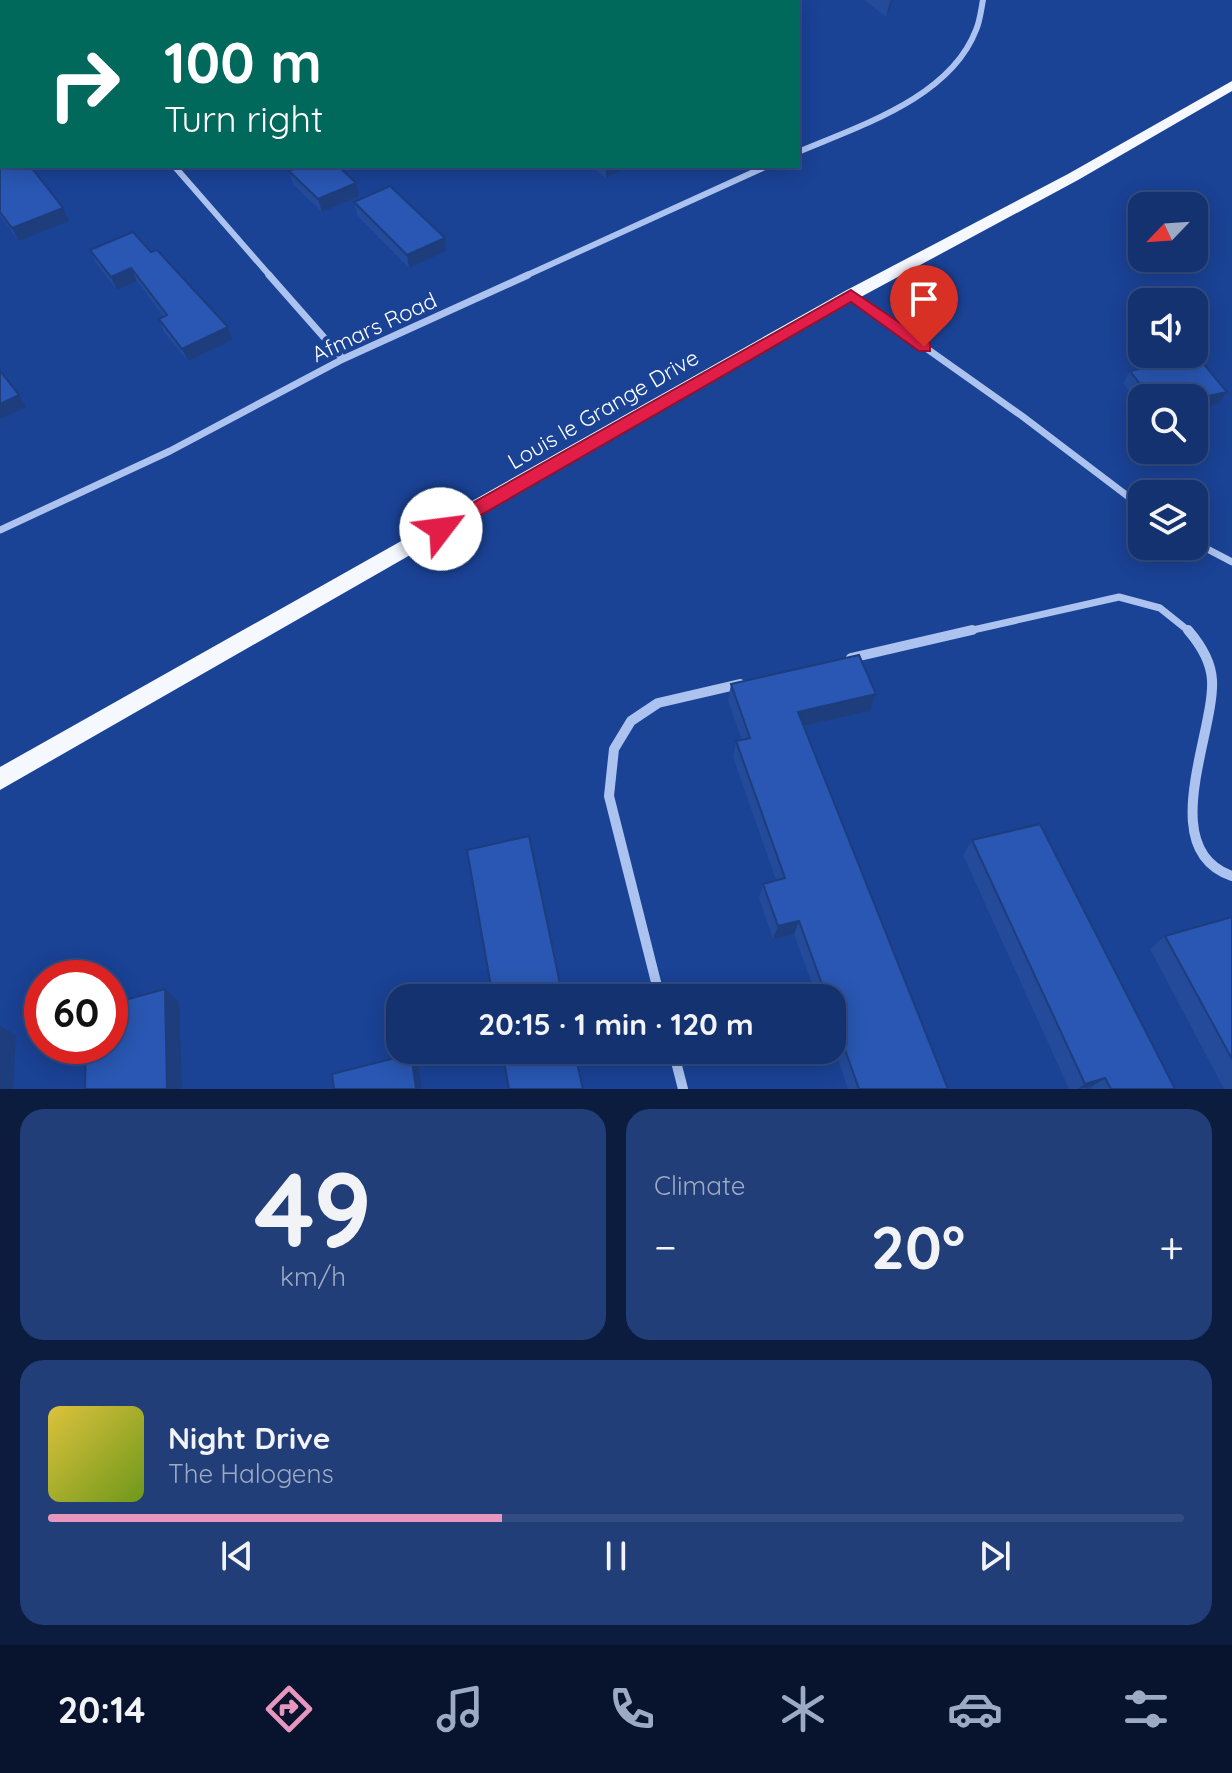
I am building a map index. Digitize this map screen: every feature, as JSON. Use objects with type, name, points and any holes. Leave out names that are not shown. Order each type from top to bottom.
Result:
[{"type":"main road","name":"Louis le Grange Drive","points":[[0,779],[851,295],[1073,177],[1232,85]]},
{"type":"street","points":[[800,151],[897,105],[941,77],[955,63],[976,30],[983,0]]},
{"type":"street","points":[[176,168],[343,359]]},
{"type":"street","points":[[745,168],[752,173]]},
{"type":"street","name":"Afmars Road","points":[[0,530],[170,451],[343,359],[763,168]]},
{"type":"street","points":[[851,295],[1022,416],[1128,496]]},
{"type":"street","points":[[1208,549],[1232,562]]},
{"type":"street","points":[[843,660],[1119,597],[1144,600],[1168,611],[1188,629],[1204,652],[1212,681],[1191,824],[1199,853],[1225,875],[1232,876]]},
{"type":"street","points":[[656,984],[609,796],[614,749],[631,721],[658,703],[750,681]]},
{"type":"street","points":[[677,1064],[683,1089]]},
{"type":"building","points":[[0,168],[32,168],[63,208],[12,228],[0,212]]},
{"type":"building","points":[[296,168],[340,168],[356,183],[318,199],[289,171]]},
{"type":"building","points":[[390,186],[445,238],[407,255],[354,202]]},
{"type":"building","points":[[133,232],[151,252],[157,250],[228,327],[182,349],[159,319],[167,315],[131,268],[111,277],[90,250]]},
{"type":"building","points":[[1143,368],[1207,368],[1227,392],[1208,396],[1208,384],[1140,384],[1130,371]]},
{"type":"building","points":[[0,371],[19,395],[0,404]]},
{"type":"building","points":[[859,655],[876,694],[798,712],[948,1089],[859,1089],[846,1052],[846,984],[822,984],[799,921],[778,926],[763,884],[785,878],[736,741],[750,738],[731,684]]},
{"type":"building","points":[[1040,824],[1175,1089],[1111,1089],[1105,1078],[1085,1084],[972,840]]},
{"type":"building","points":[[529,836],[560,984],[491,984],[467,850]]},
{"type":"building","points":[[1232,917],[1232,1059],[1165,936]]},
{"type":"building","points":[[165,989],[167,1089],[85,1089],[86,1064],[128,1064],[128,999]]},
{"type":"building","points":[[386,1060],[386,1064],[412,1064],[416,1089],[334,1089],[332,1074]]},
{"type":"building","points":[[505,1064],[577,1064],[583,1089],[509,1089]]},
{"type":"route","points":[[441,529],[851,295],[924,347]]}]
